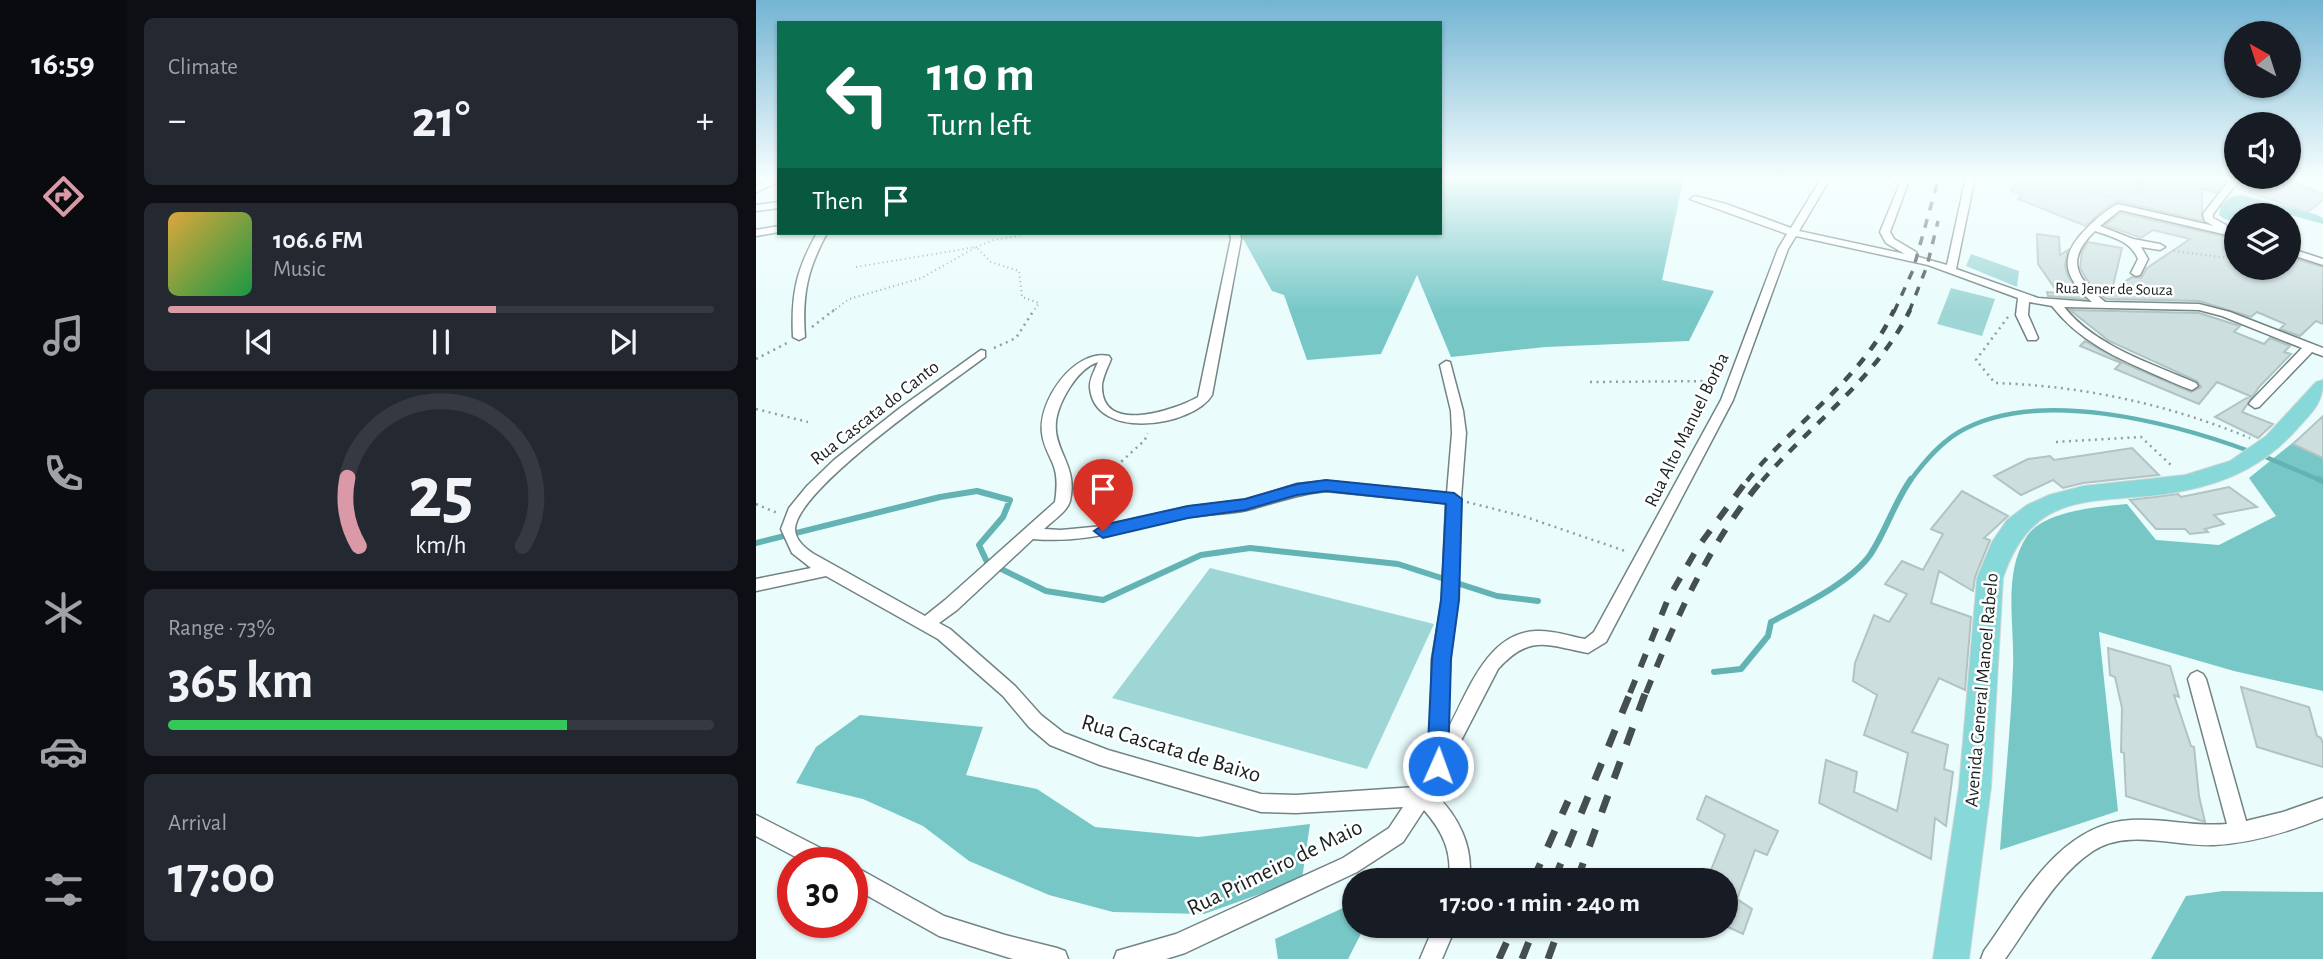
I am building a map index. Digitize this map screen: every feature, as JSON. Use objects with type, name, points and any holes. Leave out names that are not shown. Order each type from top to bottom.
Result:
[{"type":"main road","name":"Avenida General Manoel Rabelo","points":[[1951,959],[1975,787],[1990,578],[2001,544],[2021,520],[2052,502],[2076,495],[2188,482],[2214,476],[2241,465],[2265,447],[2323,386]]},
{"type":"street","name":"Rua Jener de Souza","points":[[1765,222],[1793,232],[1931,263],[2023,297],[2056,304],[2199,307],[2239,319],[2317,350]]},
{"type":"street","name":"Rua Alto Manuel Borba","points":[[1588,646],[1600,637],[1706,442],[1735,381],[1774,270],[1799,222]]},
{"type":"street","points":[[1889,222],[1885,232],[1890,241],[1931,263]]},
{"type":"street","points":[[1951,269],[1961,222]]},
{"type":"street","points":[[2100,222],[2081,240],[2072,267],[2080,285],[2103,306]]},
{"type":"street","points":[[2182,222],[2224,231]]},
{"type":"street","points":[[2093,227],[2131,242],[2161,247]]},
{"type":"street","points":[[756,233],[777,229]]},
{"type":"street","points":[[799,337],[796,300],[805,263],[821,235]]},
{"type":"street","points":[[927,623],[1062,504],[1062,470],[1049,442],[1048,424],[1069,381],[1084,362],[1092,358],[1105,359],[1096,385],[1097,392],[1104,406],[1130,421],[1152,420],[1200,402],[1206,395],[1235,235]]},
{"type":"street","points":[[2131,242],[2138,248],[2143,259],[2136,273]]},
{"type":"street","points":[[2301,255],[2323,262]]},
{"type":"street","points":[[2023,297],[2022,315],[2032,338]]},
{"type":"street","points":[[2056,304],[2066,320],[2090,337],[2192,386]]},
{"type":"street","points":[[2255,404],[2317,350]]},
{"type":"street","name":"Rua Cascata do Canto","points":[[790,530],[820,480],[870,438],[981,354]]},
{"type":"street","points":[[1438,766],[1441,659],[1450,600],[1449,570],[1459,433],[1457,411],[1446,365]]},
{"type":"street","points":[[1030,533],[1061,536],[1103,531],[1188,512],[1245,505],[1297,489],[1326,486],[1454,499]]},
{"type":"street","points":[[790,530],[805,558],[828,570]]},
{"type":"street","points":[[756,585],[828,570]]},
{"type":"street","name":"Rua Cascata de Baixo","points":[[828,570],[944,634],[1009,691],[1035,721],[1058,739],[1107,759],[1261,803],[1296,804],[1422,796]]},
{"type":"street","name":"Rua Primeiro de Maio","points":[[1125,959],[1177,945],[1350,865],[1396,835],[1422,796],[1492,664],[1506,647],[1527,638],[1588,646]]},
{"type":"street","points":[[2197,679],[2239,831]]},
{"type":"street","points":[[1422,796],[1438,812],[1454,836],[1460,853],[1459,868]]},
{"type":"street","points":[[1992,959],[2045,886],[2086,843],[2119,829],[2213,835],[2302,817],[2323,808]]},
{"type":"street","points":[[756,825],[798,847]]},
{"type":"street","points":[[868,885],[939,925],[1057,959]]},
{"type":"street","points":[[1431,959],[1440,938]]},
{"type":"path","points":[[756,359],[799,337],[849,299],[922,278],[976,247],[1023,235]]},
{"type":"path","points":[[856,267],[976,247]]},
{"type":"path","points":[[976,247],[991,262],[1019,271],[1022,297],[1039,303],[1016,338],[981,354]]},
{"type":"path","points":[[2161,247],[2224,257]]},
{"type":"path","points":[[2023,297],[1976,360],[1995,383],[2021,383],[2122,397],[2223,426],[2265,447]]},
{"type":"path","points":[[1590,382],[1735,381]]},
{"type":"path","points":[[756,409],[808,422]]},
{"type":"path","points":[[1062,504],[1091,495],[1100,481],[1145,440],[1152,420]]},
{"type":"path","points":[[2056,442],[2141,437],[2188,482]]},
{"type":"path","points":[[1454,499],[1526,517],[1575,536],[1601,541],[1643,559]]},
{"type":"path","points":[[756,504],[790,530]]},
{"type":"shaded area","points":[[1442,222],[1674,222],[1662,280],[1714,291],[1689,341],[1545,347],[1451,357],[1417,275],[1381,354],[1307,360],[1284,295],[1272,291],[1241,235],[1442,235]]},
{"type":"shaded area","points":[[1971,254],[2019,271],[2017,287],[1966,266]]},
{"type":"shaded area","points":[[1951,288],[1995,299],[1982,336],[1937,324]]},
{"type":"shaded area","points":[[2306,432],[2323,435],[2323,691],[2234,671],[2099,632],[2118,811],[2000,850],[2012,691],[2012,583],[2019,551],[2027,536],[2035,527],[2059,515],[2127,504],[2156,540],[2219,545],[2276,516],[2249,478]]},
{"type":"shaded area","points":[[1210,568],[1434,624],[1367,769],[1112,698]]},
{"type":"shaded area","points":[[860,715],[983,727],[966,775],[1037,789],[1095,827],[1198,837],[1310,824],[1302,879],[1204,914],[1113,912],[1049,895],[969,861],[923,826],[863,799],[796,783],[816,747]]},
{"type":"shaded area","points":[[2223,891],[2323,892],[2323,959],[2151,959],[2186,896]]},
{"type":"shaded area","points":[[1342,908],[1342,938],[1359,938],[1348,959],[1278,959],[1275,939]]},
{"type":"building","points":[[2075,222],[2090,222],[2086,226]]},
{"type":"building","points":[[2109,222],[2160,222],[2224,236],[2224,280],[2301,280],[2301,260],[2323,267],[2323,324],[2316,321],[2300,336],[2280,329],[2285,324],[2257,312],[2251,317],[2199,301],[2106,299],[2089,283],[2080,268],[2082,252],[2088,242],[2122,248],[2112,290],[2132,277],[2141,278],[2147,268],[2190,239],[2153,230],[2141,238],[2105,225]]},
{"type":"building","points":[[2037,234],[2059,237],[2060,255],[2068,250],[2065,266],[2068,276],[2085,299],[2048,296],[2047,292],[2058,293],[2038,264]]},
{"type":"building","points":[[2070,310],[2199,313],[2240,326],[2234,332],[2264,344],[2270,338],[2290,346],[2284,352],[2291,354],[2259,387],[2242,412],[2273,424],[2258,438],[2215,417],[2250,396],[2217,382],[2199,404],[2115,369],[2121,363],[2080,346],[2085,341],[2126,364],[2191,392],[2201,387],[2197,381],[2109,341]]},
{"type":"building","points":[[2323,416],[2323,458],[2293,444]]},
{"type":"building","points":[[2132,448],[2159,475],[2083,483],[2063,488],[2053,480],[2021,495],[1994,476],[2028,459],[2050,456],[2054,460]]},
{"type":"building","points":[[2229,487],[2257,507],[2214,515],[2224,524],[2205,529],[2208,532],[2190,534],[2185,529],[2156,529],[2130,500],[2178,494],[2181,497]]},
{"type":"building","points":[[1962,491],[2008,516],[1984,538],[1990,540],[1975,577],[1973,591],[1939,571],[1931,603],[1971,617],[1965,690],[1939,678],[1912,732],[1948,745],[1944,769],[1953,772],[1946,826],[1935,818],[1931,859],[1819,803],[1826,760],[1857,772],[1854,792],[1897,811],[1908,753],[1864,735],[1877,695],[1853,681],[1855,663],[1874,615],[1889,622],[1907,594],[1885,584],[1902,561],[1923,570],[1943,534],[1931,529]]},
{"type":"building","points":[[2108,648],[2170,666],[2179,697],[2174,695],[2191,746],[2194,747],[2199,796],[2205,822],[2126,796],[2124,753],[2121,752],[2122,708],[2115,677],[2110,675]]},
{"type":"building","points":[[2241,687],[2309,707],[2317,736],[2323,744],[2323,767],[2257,747]]},
{"type":"building","points":[[1706,796],[1778,831],[1767,855],[1755,850],[1738,896],[1738,868],[1712,868],[1725,835],[1697,819]]},
{"type":"building","points":[[1738,900],[1752,909],[1743,934],[1738,932]]},
{"type":"waterway","points":[[1910,481],[1932,454],[1959,432],[1991,418],[2027,412],[2066,410],[2106,414],[2184,430],[2252,452]]},
{"type":"waterway","points":[[2261,455],[2322,481]]},
{"type":"waterway","points":[[1714,672],[1741,669],[1768,636],[1771,622],[1824,593],[1861,565],[1876,546],[1911,479]]},
{"type":"waterway","points":[[2318,479],[2323,481]]},
{"type":"waterway","points":[[756,543],[940,497],[977,491],[1010,500],[1003,517],[979,545],[987,562],[1046,591],[1103,600],[1201,555],[1250,548],[1398,564],[1497,596],[1538,601]]},
{"type":"railway","points":[[1894,312],[1913,270],[1926,222]]},
{"type":"railway","points":[[1909,311],[1927,266],[1938,222]]},
{"type":"railway","points":[[1747,481],[1846,379],[1881,335],[1894,310]]},
{"type":"railway","points":[[1762,481],[1880,358],[1909,311]]},
{"type":"railway","points":[[1630,693],[1668,599],[1698,547],[1748,479]]},
{"type":"railway","points":[[1646,693],[1696,581],[1727,528],[1763,479]]},
{"type":"railway","points":[[1559,868],[1631,691]]},
{"type":"railway","points":[[1581,868],[1646,691]]},
{"type":"railway","points":[[1538,868],[1568,801]]},
{"type":"railway","points":[[1499,959],[1509,938]]},
{"type":"railway","points":[[1522,959],[1530,938]]},
{"type":"railway","points":[[1548,959],[1556,938]]},
{"type":"route","points":[[1103,531],[1188,512],[1245,505],[1297,489],[1326,486],[1454,499],[1449,570],[1450,600],[1441,659],[1438,766]]}]
